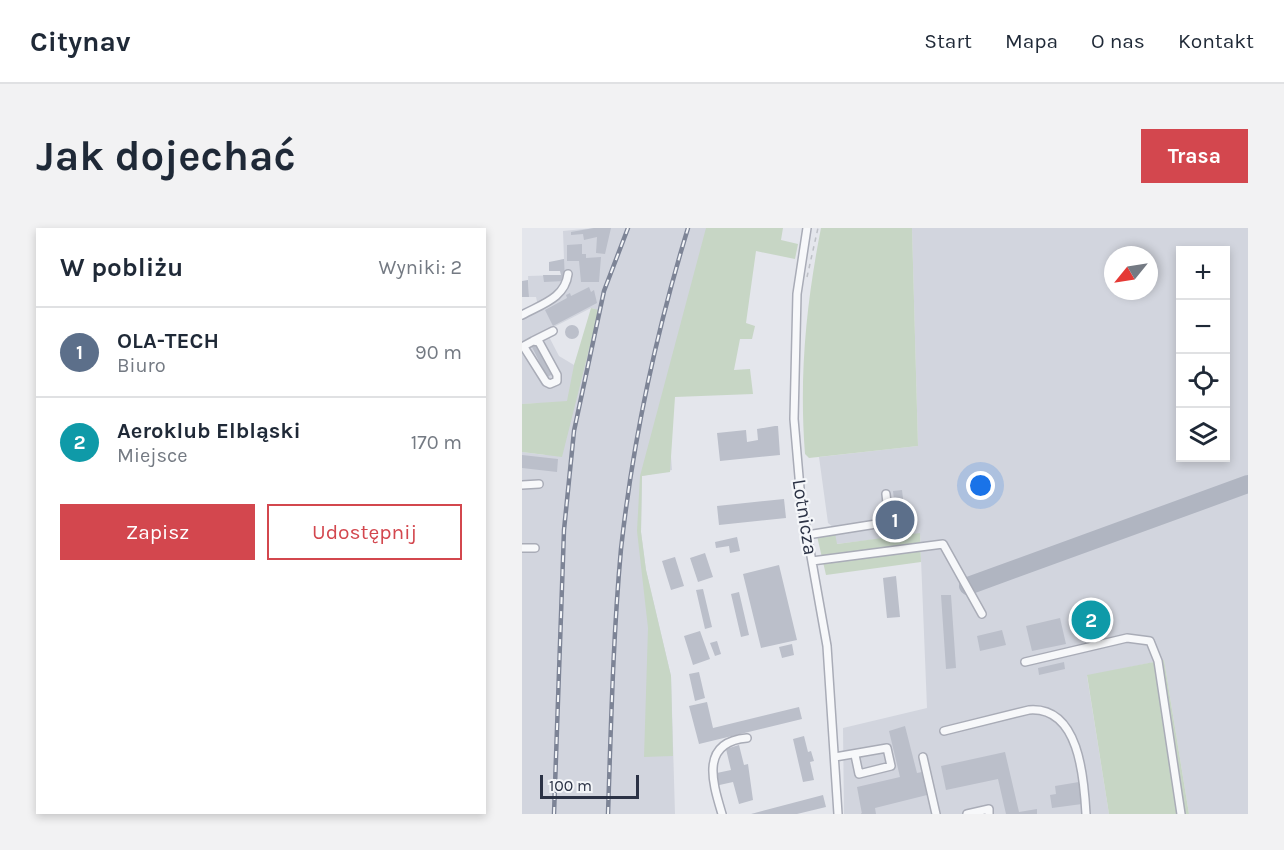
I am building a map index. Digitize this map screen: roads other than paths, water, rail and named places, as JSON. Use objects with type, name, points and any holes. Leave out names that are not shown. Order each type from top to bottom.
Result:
[{"type":"street","name":"Lotnicza","points":[[807,228],[797,294],[793,387],[798,474],[827,646],[838,814]]},
{"type":"street","points":[[522,315],[558,296],[565,288],[568,274]]},
{"type":"street","points":[[533,341],[541,344],[557,375],[558,380],[554,383],[546,382],[523,347],[533,341],[554,331]]},
{"type":"street","points":[[522,485],[539,484]]},
{"type":"street","points":[[807,535],[889,522],[886,494]]},
{"type":"street","points":[[812,561],[943,544],[982,614]]},
{"type":"street","points":[[522,548],[535,548]]},
{"type":"street","points":[[1025,662],[1127,638],[1150,641],[1158,661],[1181,814]]},
{"type":"street","points":[[944,731],[1029,710],[1043,710],[1054,714],[1066,725],[1073,739],[1085,793],[1086,814]]},
{"type":"street","points":[[722,814],[711,780],[711,768],[724,745],[732,740],[747,738]]},
{"type":"street","points":[[835,757],[887,748],[891,766],[859,774],[855,755]]},
{"type":"street","points":[[923,757],[936,814]]},
{"type":"street","name":"Lotnicza","points":[[832,814],[836,806]]},
{"type":"street","points":[[967,814],[988,809],[989,814]]},
{"type":"railway","points":[[554,814],[564,530],[574,431],[604,291],[628,228]]},
{"type":"railway","points":[[608,814],[616,615],[626,508],[647,387],[688,228]]},
{"type":"place","name":"OLA-TECH","points":[[895,520]]},
{"type":"place","name":"Aeroklub Elbląski","points":[[1091,620]]}]
